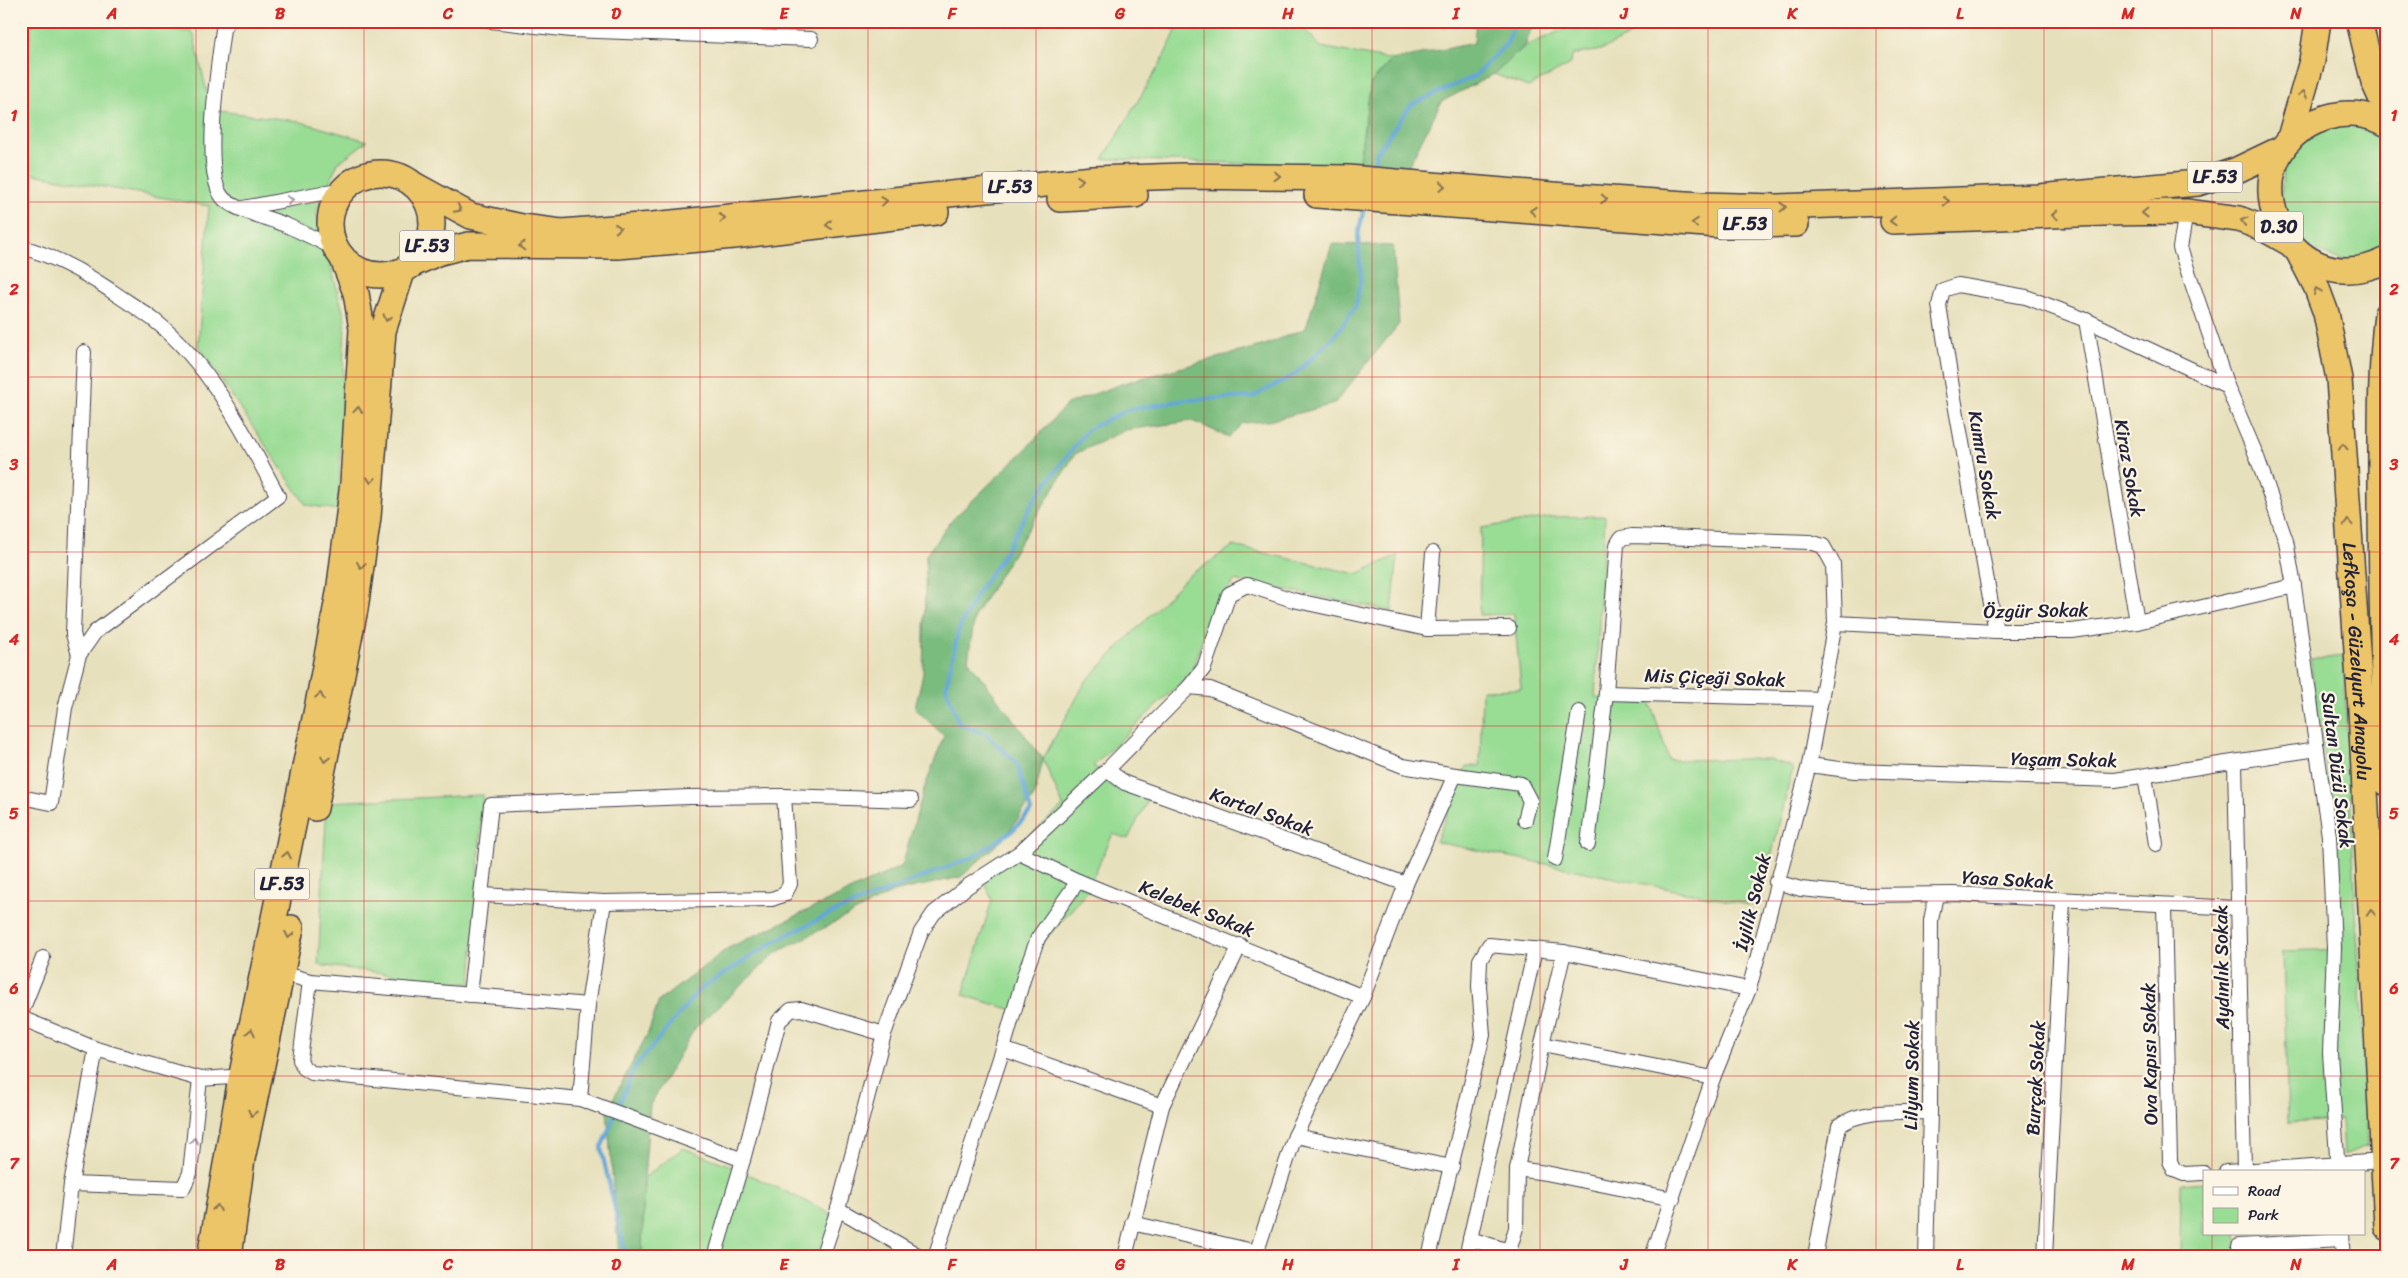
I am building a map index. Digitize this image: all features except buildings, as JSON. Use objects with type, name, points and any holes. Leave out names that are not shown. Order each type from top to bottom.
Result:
[{"type":"highway","name":"D.30","points":[[2318,21],[2312,60],[2286,144],[2274,166],[2270,192],[2271,206],[2277,225],[2293,248],[2312,262],[2332,269],[2352,271],[2373,267],[2387,260]]},
{"type":"highway","points":[[2359,21],[2374,82],[2387,111]]},
{"type":"highway","name":"D.30","points":[[2286,144],[2302,129],[2316,120],[2332,115],[2366,116],[2387,124]]},
{"type":"highway","name":"LF.53","points":[[1390,190],[1565,196],[1701,205],[1777,207],[2039,198],[2198,183],[2237,170],[2286,144]]},
{"type":"highway","name":"LF.53","points":[[210,1257],[242,1077],[330,645],[345,547],[352,483],[362,329],[356,294],[330,234],[330,218],[334,202],[343,189],[356,179],[371,173],[387,172],[402,177],[471,216],[522,227],[562,232],[653,225],[1093,179],[1231,175],[1719,225],[1839,223],[2094,213],[2186,212],[2239,219],[2265,229],[2293,248]]},
{"type":"highway","name":"LF.53","points":[[228,1257],[242,1159],[282,973],[355,609],[368,516],[383,331],[407,268],[427,247],[433,226],[431,211],[425,197],[416,186]]},
{"type":"highway","name":"LF.53","points":[[340,254],[364,273],[389,275],[438,253],[468,244],[618,246],[734,236],[1061,198],[1348,187]]},
{"type":"highway","name":"Lefkoşa - Güzelyurt Anayolu","points":[[2293,248],[2316,286],[2326,313],[2340,379],[2361,710],[2387,1227]]},
{"type":"highway","name":"Lefkoşa - Güzelyurt Anayolu","points":[[2387,314],[2382,358],[2381,449],[2381,578],[2387,783]]},
{"type":"highway","points":[[232,1257],[242,1159]]},
{"type":"street","points":[[228,21],[223,29],[214,97],[213,174],[217,191],[226,201],[288,226],[340,254]]},
{"type":"street","points":[[491,21],[811,39]]},
{"type":"street","points":[[242,208],[343,189]]},
{"type":"street","name":"Sultan Düzü Sokak","points":[[2186,212],[2180,248],[2227,386],[2257,457],[2286,541],[2294,586],[2330,846],[2334,948],[2330,1053],[2338,1168]]},
{"type":"street","points":[[21,247],[33,250],[83,272],[154,320],[200,367],[240,426],[278,496],[95,632],[78,655],[65,708],[51,803],[21,797]]},
{"type":"street","name":"Kumru Sokak","points":[[1996,631],[1940,305],[1943,290],[1958,285],[2026,297],[2086,320]]},
{"type":"street","points":[[2086,320],[2227,386]]},
{"type":"street","name":"Kiraz Sokak","points":[[2086,320],[2136,622]]},
{"type":"street","points":[[78,655],[73,634],[84,352]]},
{"type":"street","name":"İyilik Sokak","points":[[1606,693],[1617,545],[1621,538],[1632,536],[1810,542],[1823,546],[1833,564],[1835,623],[1809,765],[1776,882],[1749,989],[1713,1078],[1652,1257]]},
{"type":"street","points":[[1427,629],[1433,553]]},
{"type":"street","points":[[822,1257],[838,1209],[884,1034],[921,932],[934,913],[968,886],[1019,853],[1107,770],[1189,687],[1204,668],[1229,594],[1247,585],[1293,600],[1427,629],[1509,628]]},
{"type":"street","name":"Özgür Sokak","points":[[1835,623],[1996,631],[2072,632],[2136,622],[2294,586]]},
{"type":"street","points":[[1189,687],[1210,689],[1403,766],[1521,784],[1530,801],[1525,820]]},
{"type":"street","points":[[1588,844],[1606,693]]},
{"type":"street","name":"Mis Çiçeği Sokak","points":[[1606,693],[1822,699]]},
{"type":"street","points":[[1555,859],[1579,712]]},
{"type":"street","name":"Yaşam Sokak","points":[[1809,765],[1855,771],[2114,780],[2317,749]]},
{"type":"street","name":"Aydınlık Sokak","points":[[2235,762],[2244,1170]]},
{"type":"street","name":"Kartal Sokak","points":[[1107,770],[1125,783],[1406,884]]},
{"type":"street","points":[[1132,1223],[1256,1254],[1295,1136],[1363,997],[1406,884],[1455,775]]},
{"type":"street","points":[[2145,776],[2156,844]]},
{"type":"street","points":[[483,895],[604,902],[772,899],[785,894],[790,884],[784,796]]},
{"type":"street","points":[[470,996],[483,895],[491,805],[689,797],[784,796],[911,800]]},
{"type":"street","name":"Kelebek Sokak","points":[[1019,853],[1078,881],[1240,945],[1363,997]]},
{"type":"street","points":[[935,1257],[1003,1049],[1025,973],[1038,938],[1078,881]]},
{"type":"street","name":"Yasa Sokak","points":[[1776,882],[1801,889],[1862,894],[1936,895],[2238,908]]},
{"type":"street","name":"Lilyum Sokak","points":[[1926,1257],[1930,1112],[1931,920],[1936,895]]},
{"type":"street","name":"Burçak Sokak","points":[[2045,1257],[2063,901]]},
{"type":"street","points":[[585,1100],[588,1005],[604,902]]},
{"type":"street","name":"Ova Kapısı Sokak","points":[[2164,906],[2170,1161],[2174,1170],[2184,1174],[2203,1173]]},
{"type":"street","points":[[1125,1257],[1162,1106],[1240,945]]},
{"type":"street","points":[[1429,1257],[1484,1036],[1479,986],[1480,960],[1489,945],[1564,952],[1749,989]]},
{"type":"street","points":[[1466,1257],[1535,949]]},
{"type":"street","points":[[1470,1238],[1508,1254],[1516,1228],[1517,1169],[1542,1044],[1564,952]]},
{"type":"street","points":[[21,1013],[43,958]]},
{"type":"street","points":[[282,973],[310,981],[588,1005]]},
{"type":"street","points":[[310,981],[300,1060],[304,1068],[312,1073],[585,1100],[743,1160]]},
{"type":"street","points":[[714,1257],[743,1160],[779,1021],[791,1010],[801,1009],[884,1034]]},
{"type":"street","points":[[21,1018],[96,1049],[200,1079],[231,1076],[242,1077]]},
{"type":"street","points":[[1542,1044],[1713,1078]]},
{"type":"street","points":[[64,1257],[71,1184],[96,1049]]},
{"type":"street","points":[[1003,1049],[1162,1106]]},
{"type":"street","points":[[71,1184],[183,1188],[190,1172],[200,1079]]},
{"type":"street","points":[[1816,1257],[1839,1126],[1850,1117],[1930,1112]]},
{"type":"street","points":[[1295,1136],[1452,1167]]},
{"type":"street","points":[[2275,1170],[2338,1168],[2383,1161]]},
{"type":"street","points":[[1517,1169],[1546,1173],[1673,1199]]},
{"type":"street","points":[[838,1209],[921,1257]]},
{"type":"street","points":[[2239,1246],[2341,1237],[2343,1257]]},
{"type":"green space","points":[[32,21],[98,21],[193,32],[211,110],[298,121],[367,141],[338,163],[316,212],[345,319],[338,510],[306,505],[198,346],[209,206],[21,172],[21,124]]},
{"type":"green space","points":[[1181,21],[1297,21],[1321,47],[1392,60],[1371,83],[1358,167],[1103,159],[1160,64]]},
{"type":"green space","points":[[1476,21],[1534,21],[1525,46],[1494,74],[1441,102],[1407,169],[1358,167],[1371,83],[1392,60],[1474,43]]},
{"type":"green space","points":[[1584,21],[1633,21],[1638,31],[1601,50],[1573,55],[1569,65],[1528,87],[1494,74],[1525,46]]},
{"type":"green space","points":[[2353,122],[2387,134],[2387,251],[2349,263],[2305,247],[2281,211],[2283,167],[2310,133]]},
{"type":"green space","points":[[1332,244],[1393,246],[1399,324],[1334,404],[1268,421],[1243,423],[1229,437],[1192,421],[1125,430],[1075,454],[975,615],[968,660],[1043,759],[1035,795],[1004,838],[961,877],[893,892],[776,953],[695,1028],[650,1105],[644,1178],[642,1257],[619,1257],[607,1111],[648,1033],[659,1001],[728,948],[902,866],[924,789],[944,736],[915,708],[923,674],[926,555],[950,522],[1025,450],[1067,404],[1124,383],[1265,345],[1306,328]]},
{"type":"green space","points":[[1605,516],[1595,697],[1651,704],[1669,760],[1769,759],[1793,767],[1759,907],[1436,842],[1466,766],[1480,766],[1482,690],[1521,689],[1514,614],[1479,615],[1481,528],[1551,517]]},
{"type":"green space","points":[[1233,546],[1357,574],[1398,555],[1392,611],[1235,580],[1212,614],[1191,673],[1093,766],[1148,800],[1128,839],[1113,834],[1085,894],[1041,945],[1019,1012],[963,995],[992,900],[983,878],[1063,806],[1043,759],[1086,681],[1187,577]]},
{"type":"green space","points":[[2343,656],[2368,1146],[2343,1155],[2341,1120],[2288,1123],[2283,951],[2342,949],[2335,832],[2310,660]]},
{"type":"green space","points":[[483,795],[471,984],[318,965],[327,802]]},
{"type":"green space","points":[[683,1148],[726,1164],[823,1209],[839,1221],[828,1257],[642,1257],[644,1178]]},
{"type":"green space","points":[[2203,1182],[2203,1236],[2237,1236],[2239,1257],[2180,1257],[2181,1184]]},
{"type":"waterway","points":[[1372,171],[1377,152],[1411,105],[1475,76],[1508,42],[1515,21]]},
{"type":"waterway","points":[[626,1257],[601,1148],[635,1067],[700,989],[777,940],[832,913],[973,857],[1012,831],[1031,811],[1017,764],[986,734],[959,724],[946,687],[959,629],[978,592],[1004,554],[1034,500],[1087,430],[1127,410],[1186,400],[1253,397],[1294,375],[1334,337],[1356,306],[1361,276],[1358,236],[1364,207]]}]
